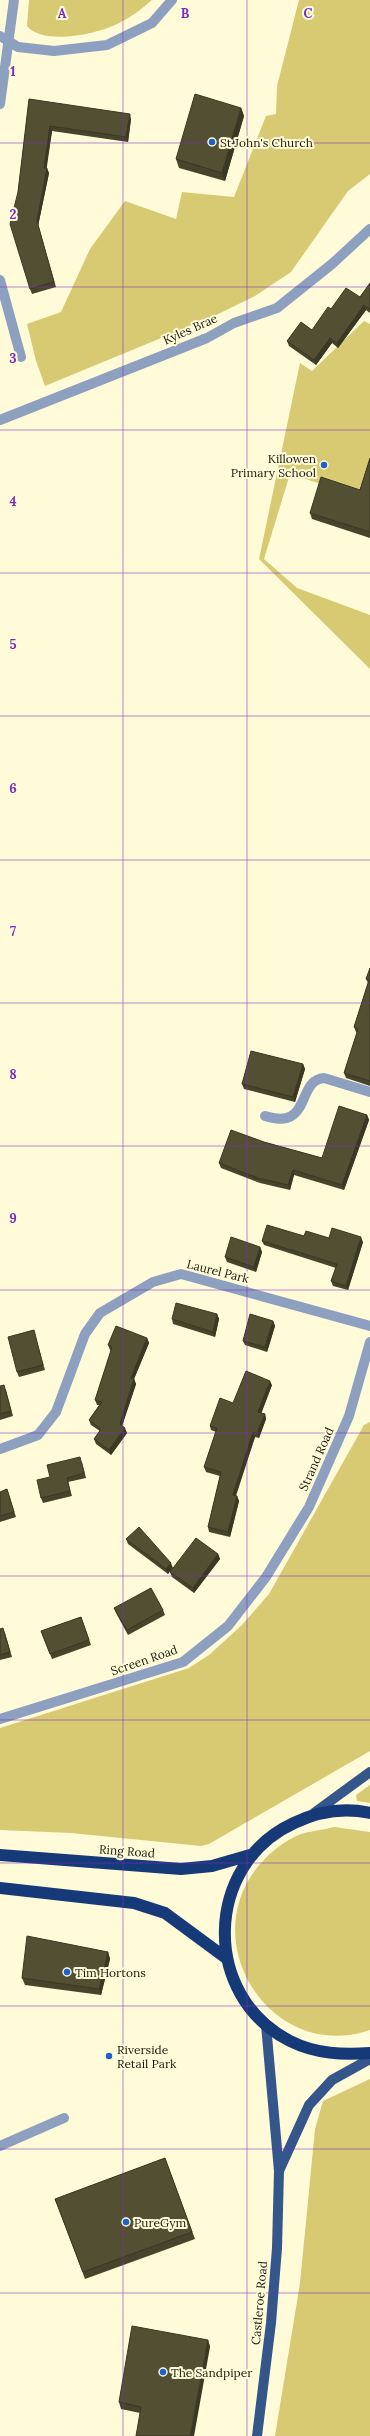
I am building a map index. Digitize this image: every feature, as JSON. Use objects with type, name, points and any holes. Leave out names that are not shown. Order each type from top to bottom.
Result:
[{"type":"highway","points":[[370,1813],[352,1809],[314,1813],[277,1830],[250,1855],[232,1886],[224,1922],[226,1958],[241,1995],[266,2025],[290,2041],[317,2051],[346,2055],[370,2053]]},
{"type":"highway","name":"Ring Road","points":[[0,1856],[181,1868],[212,1866],[250,1855]]},
{"type":"highway","points":[[0,1889],[14,1888],[134,1903],[153,1909],[179,1922],[226,1958]]},
{"type":"main road","points":[[314,1813],[370,1772]]},
{"type":"main road","name":"Castleroe Road","points":[[257,2436],[271,2315],[279,2171],[266,2025]]},
{"type":"main road","name":"Castleroe Road","points":[[279,2171],[309,2105],[332,2080],[370,2059]]},
{"type":"street","points":[[0,104],[4,38],[14,0]]},
{"type":"street","points":[[4,38],[18,47],[54,51],[106,45],[152,23],[172,0]]},
{"type":"street","name":"Kyles Brae","points":[[0,420],[207,338],[234,323],[277,308],[370,229]]},
{"type":"street","points":[[0,280],[20,357]]},
{"type":"street","points":[[265,1116],[281,1118],[297,1112],[316,1078],[324,1078],[370,1092]]},
{"type":"street","name":"Laurel Park","points":[[0,1449],[38,1435],[56,1412],[85,1334],[100,1313],[153,1282],[181,1274],[370,1326]]},
{"type":"street","name":"Strand Road","points":[[266,1577],[315,1493],[349,1416],[370,1342]]},
{"type":"street","name":"Screen Road","points":[[0,1719],[183,1662],[228,1626],[266,1577]]},
{"type":"street","points":[[0,2146],[64,2118]]},
{"type":"shaded area","points":[[29,0],[152,0],[123,21],[110,27],[85,34],[58,37],[45,36],[35,32],[27,26]]},
{"type":"shaded area","points":[[299,0],[370,0],[370,174],[348,191],[291,272],[255,296],[212,317],[45,386],[36,361],[27,324],[61,312],[90,249],[125,201],[176,219],[182,192],[234,197],[266,116],[276,114],[277,86]]},
{"type":"shaded area","points":[[364,321],[370,324],[370,473],[362,497],[290,474],[264,559],[297,588],[370,615],[370,669],[259,559],[300,363],[312,371]]},
{"type":"shaded area","points":[[370,1422],[370,1751],[209,1844],[201,1846],[71,1833],[0,1830],[0,1728],[189,1668],[209,1655],[242,1625],[269,1594],[364,1425]]},
{"type":"shaded area","points":[[370,1785],[370,1803],[357,1801],[356,1795]]},
{"type":"shaded area","points":[[334,1827],[370,1832],[370,2030],[334,2036],[302,2029],[274,2013],[253,1989],[240,1960],[235,1928],[241,1895],[260,1864],[279,1847],[301,1834]]},
{"type":"shaded area","points":[[370,2079],[370,2436],[275,2436],[300,2283],[315,2129],[323,2101]]},
{"type":"building","name":"St John's Church","points":[[195,94],[241,108],[222,173],[176,159]]},
{"type":"building","points":[[29,99],[130,114],[126,137],[50,126],[44,168],[47,168],[37,221],[54,282],[30,289],[10,224],[18,192]]},
{"type":"building","points":[[370,283],[370,309],[364,305],[337,343],[330,338],[314,360],[287,341],[301,322],[312,330],[328,307],[331,309],[346,288],[360,297]]},
{"type":"building","points":[[370,458],[370,532],[310,513],[321,477],[360,490]]},
{"type":"building","points":[[370,968],[370,1081],[344,1073],[358,1029],[354,1027],[369,980],[366,979]]},
{"type":"building","points":[[251,1051],[303,1064],[293,1097],[242,1084]]},
{"type":"building","points":[[339,1106],[367,1115],[342,1185],[293,1170],[288,1185],[258,1178],[219,1163],[231,1130],[264,1142],[322,1158]]},
{"type":"building","points":[[267,1225],[304,1236],[306,1231],[329,1238],[332,1228],[361,1237],[346,1286],[331,1281],[337,1264],[262,1241]]},
{"type":"building","points":[[231,1237],[260,1247],[254,1267],[225,1257]]},
{"type":"building","points":[[176,1303],[217,1314],[213,1332],[172,1319]]},
{"type":"building","points":[[250,1314],[273,1321],[265,1347],[243,1341]]},
{"type":"building","points":[[116,1326],[147,1338],[131,1378],[134,1379],[120,1424],[125,1428],[109,1450],[94,1439],[101,1429],[89,1420],[102,1402],[95,1400],[112,1347],[108,1345]]},
{"type":"building","points":[[34,1330],[43,1365],[17,1372],[8,1337]]},
{"type":"building","points":[[246,1371],[270,1381],[258,1412],[265,1414],[257,1433],[253,1432],[233,1495],[237,1496],[228,1532],[208,1527],[221,1472],[204,1467],[217,1428],[210,1426],[220,1398],[233,1403]]},
{"type":"building","points":[[4,1385],[11,1411],[0,1414],[0,1386]]},
{"type":"building","points":[[80,1457],[84,1473],[67,1478],[70,1491],[41,1498],[37,1480],[50,1477],[47,1465]]},
{"type":"building","points":[[7,1489],[14,1512],[0,1516],[0,1492]]},
{"type":"building","points":[[139,1527],[171,1563],[166,1569],[126,1539]]},
{"type":"building","points":[[196,1538],[218,1554],[193,1588],[170,1572]]},
{"type":"building","points":[[151,1588],[163,1610],[127,1630],[114,1608]]},
{"type":"building","points":[[81,1617],[89,1640],[50,1654],[41,1631]]},
{"type":"building","points":[[3,1628],[10,1652],[0,1655],[0,1629]]},
{"type":"building","name":"Tim Hortons","points":[[27,1936],[108,1952],[99,1989],[22,1978]]},
{"type":"building","name":"PureGym","points":[[165,2158],[192,2232],[83,2272],[55,2199]]},
{"type":"building","points":[[132,2326],[208,2340],[190,2436],[136,2436],[141,2407],[119,2402]]},
{"type":"place","name":"St John's Church","points":[[212,142]]},
{"type":"place","name":"Killowen Primary School","points":[[324,465]]},
{"type":"place","name":"Tim Hortons","points":[[67,1972]]},
{"type":"place","name":"Riverside Retail Park","points":[[109,2056]]},
{"type":"place","name":"PureGym","points":[[126,2222]]},
{"type":"place","name":"The Sandpiper","points":[[163,2372]]}]
